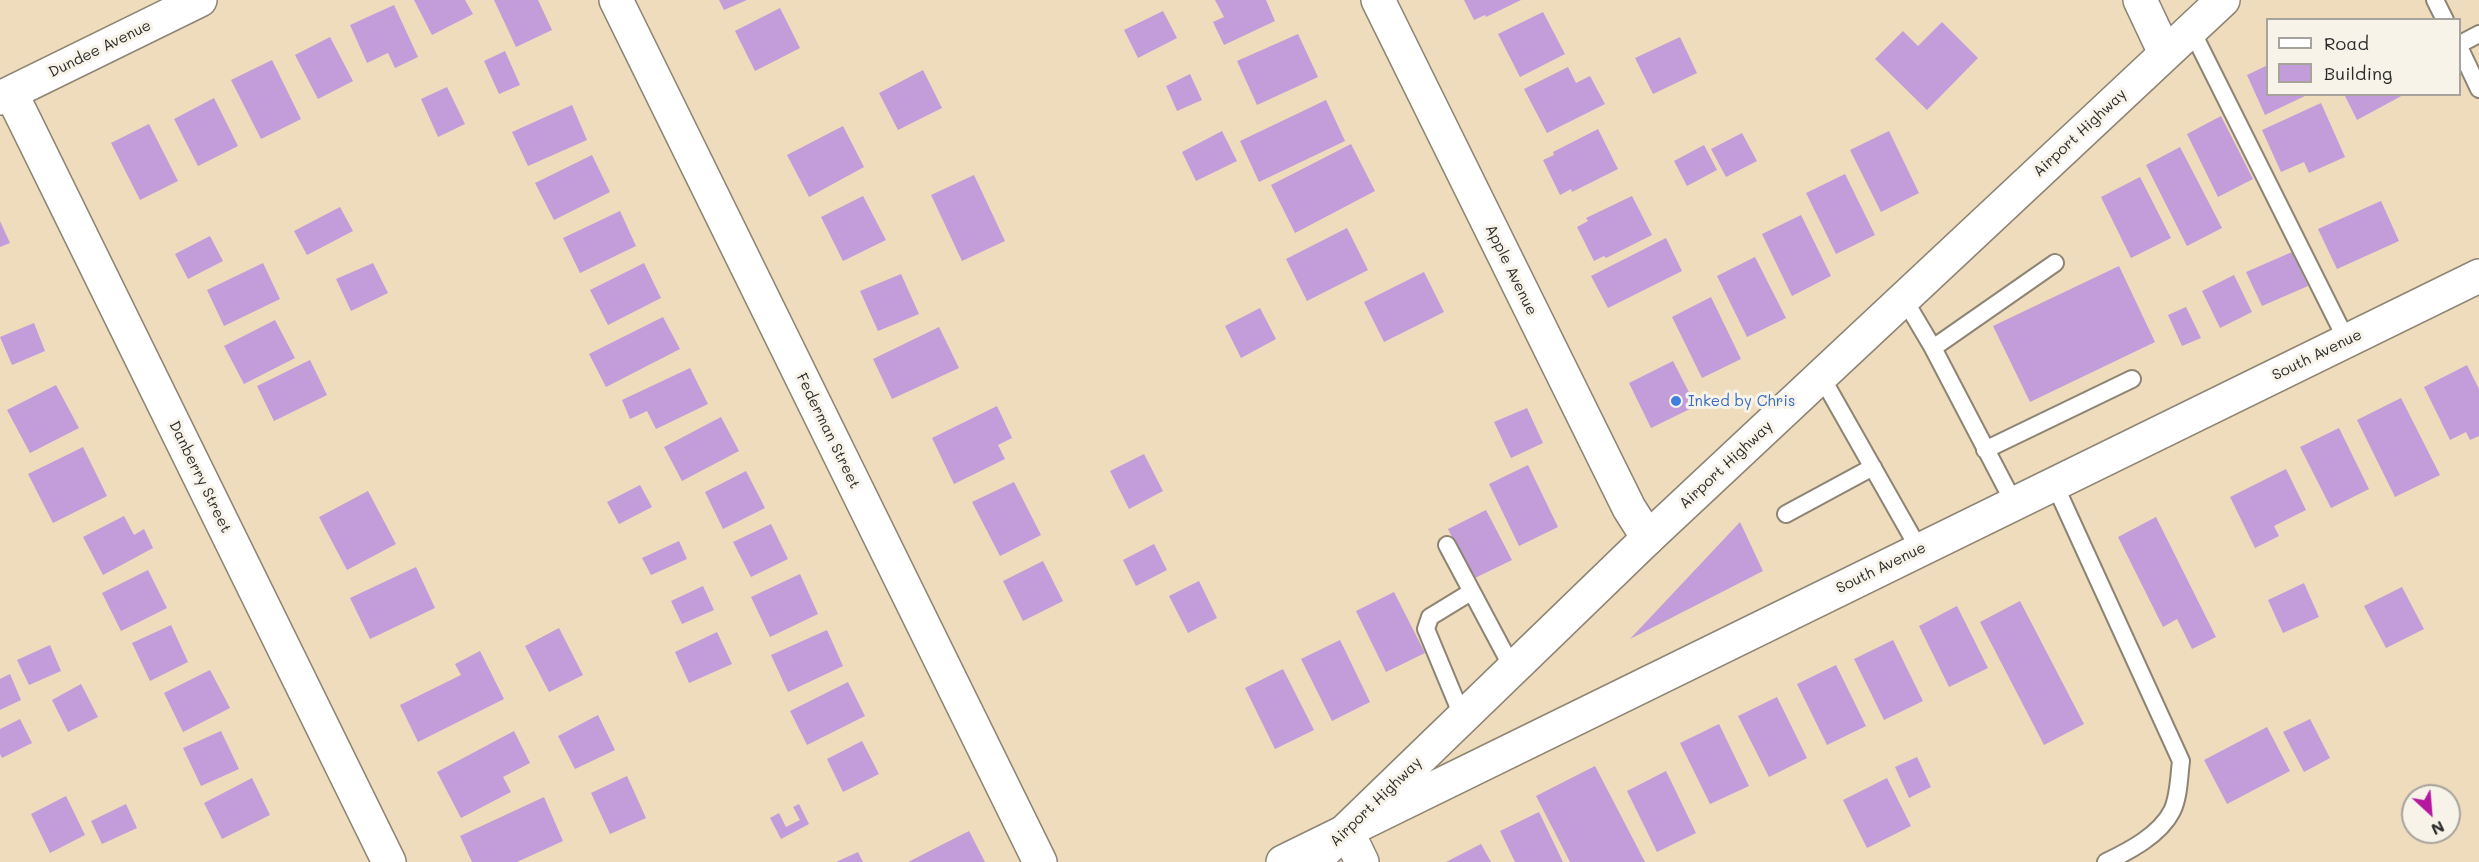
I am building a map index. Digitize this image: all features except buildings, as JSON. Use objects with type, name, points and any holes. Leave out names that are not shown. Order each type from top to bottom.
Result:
[{"type":"street","name":"Dundee Avenue","points":[[6,96],[200,0]]},
{"type":"street","name":"Federman Street","points":[[616,0],[1040,862]]},
{"type":"street","name":"Apple Avenue","points":[[1378,0],[1629,508],[1648,538]]},
{"type":"street","points":[[2140,0],[2165,53]]},
{"type":"street","name":"Airport Highway","points":[[1313,862],[1648,538],[2223,0]]},
{"type":"street","name":"Danberry Street","points":[[6,96],[389,862]]},
{"type":"street","name":"South Avenue","points":[[1283,862],[2479,276]]},
{"type":"street","points":[[1347,831],[1362,862]]},
{"type":"lane","points":[[2435,0],[2444,18]]},
{"type":"lane","points":[[2191,29],[2347,341]]},
{"type":"lane","points":[[2461,43],[2479,34]]},
{"type":"lane","points":[[2461,51],[2479,89]]},
{"type":"lane","points":[[1933,348],[2055,263]]},
{"type":"lane","points":[[1904,299],[1933,348],[2014,503]]},
{"type":"lane","points":[[1821,376],[1920,549]]},
{"type":"lane","points":[[1985,450],[2132,379]]},
{"type":"lane","points":[[1786,514],[1874,467]]},
{"type":"lane","points":[[2054,483],[2181,761],[2179,785],[2172,811],[2153,833],[2123,854],[2106,862]]},
{"type":"lane","points":[[1447,545],[1513,669]]},
{"type":"lane","points":[[1463,718],[1426,629],[1430,617],[1472,592]]},
{"type":"place","name":"Inked by Chris","points":[[1676,401]]}]
